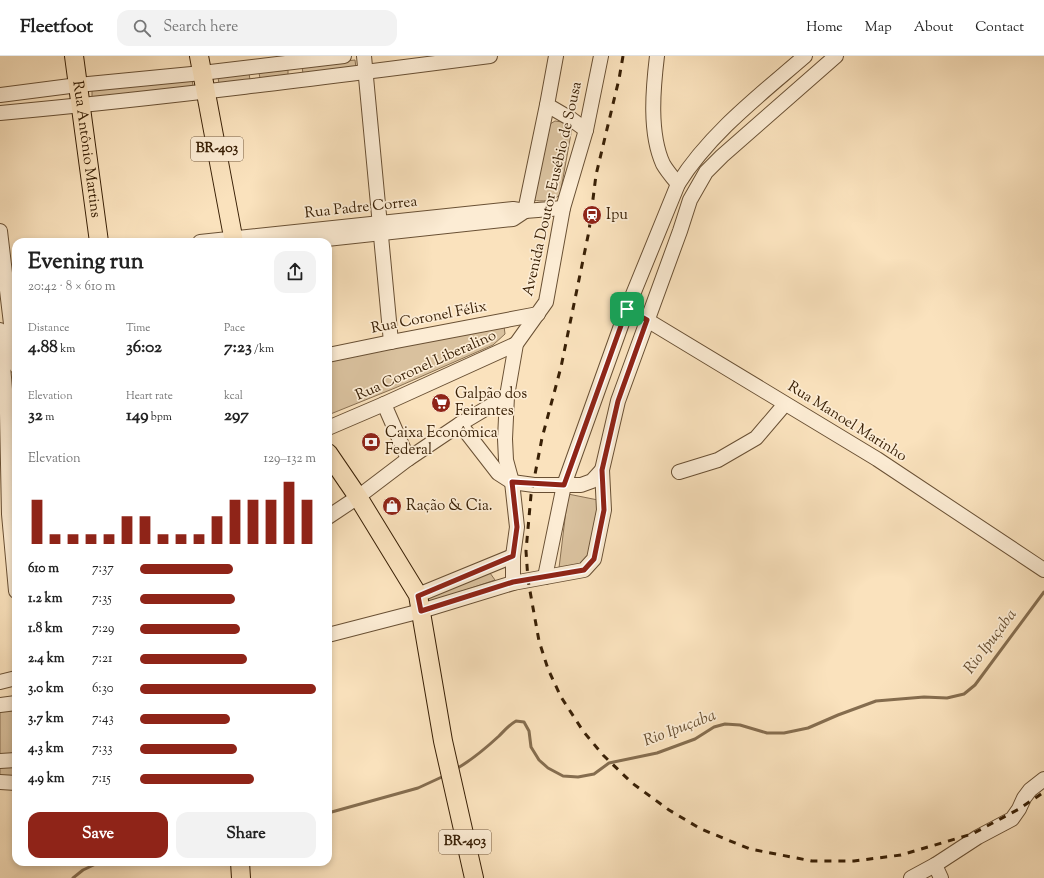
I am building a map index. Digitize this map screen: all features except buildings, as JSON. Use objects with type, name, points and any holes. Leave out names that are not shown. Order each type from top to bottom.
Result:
[{"type":"main road","name":"Rua Antônio Martins","points":[[74,56],[98,238]]},
{"type":"main road","name":"BR-403","points":[[200,64],[234,238]]},
{"type":"main road","name":"BR-403","points":[[332,458],[358,497],[420,603],[443,741],[474,878]]},
{"type":"main road","points":[[240,866],[241,878]]},
{"type":"street","points":[[0,95],[78,85],[200,64],[344,56]]},
{"type":"street","points":[[364,56],[391,342]]},
{"type":"street","points":[[0,112],[80,106],[206,92],[490,56]]},
{"type":"street","points":[[525,211],[556,56]]},
{"type":"street","name":"Avenida Doutor Eusébio de Sousa","points":[[513,582],[513,556],[517,527],[512,482],[506,460],[505,438],[507,396],[516,344],[546,302],[564,208],[586,130],[601,56]]},
{"type":"street","points":[[657,56],[654,77],[653,107],[658,152],[664,166],[678,184]]},
{"type":"street","points":[[545,577],[564,485],[627,309],[678,184],[701,151],[725,127],[806,56]]},
{"type":"street","points":[[332,634],[420,603],[513,582],[584,570],[594,559],[604,510],[602,470],[618,401],[680,232],[690,200],[706,172],[722,156],[836,56]]},
{"type":"street","points":[[547,105],[586,130]]},
{"type":"street","name":"Rua Padre Correa","points":[[258,238],[513,219],[525,211],[564,208]]},
{"type":"street","name":"Rua Padre Correa","points":[[322,238],[380,228]]},
{"type":"street","points":[[0,231],[9,267],[12,309]]},
{"type":"street","name":"Rua Manoel Marinho","points":[[627,309],[877,459],[1038,566]]},
{"type":"street","name":"Rua Coronel Félix","points":[[332,354],[538,314]]},
{"type":"street","points":[[0,330],[12,499]]},
{"type":"street","name":"Rua Coronel Liberalino","points":[[332,426],[516,344]]},
{"type":"street","points":[[332,514],[358,497],[408,459],[460,424],[507,396]]},
{"type":"street","points":[[384,404],[408,459]]},
{"type":"street","points":[[679,472],[718,460],[756,438],[785,404]]},
{"type":"street","points":[[460,424],[498,473],[512,482],[581,485],[592,481],[602,470]]},
{"type":"street","points":[[12,519],[9,538],[12,561]]},
{"type":"street","points":[[420,603],[513,556]]},
{"type":"street","points":[[0,682],[12,679]]},
{"type":"street","points":[[0,705],[12,704]]},
{"type":"street","points":[[0,761],[12,760]]},
{"type":"street","points":[[911,878],[935,865],[978,837],[1012,819],[1030,790],[1044,779]]},
{"type":"street","points":[[0,782],[12,783]]},
{"type":"street","points":[[935,865],[941,878]]},
{"type":"shaded area","points":[[355,60],[356,68],[303,74],[302,66]]},
{"type":"shaded area","points":[[288,70],[288,75],[260,78],[259,73]]},
{"type":"shaded area","points":[[249,73],[250,80],[219,84],[218,77]]},
{"type":"shaded area","points":[[192,79],[193,86],[92,98],[92,90]]},
{"type":"shaded area","points":[[555,121],[570,123],[572,128],[560,195],[554,199],[540,201],[533,200],[550,124]]},
{"type":"shaded area","points":[[504,326],[505,334],[493,345],[395,388],[332,413],[332,360]]},
{"type":"shaded area","points":[[568,494],[598,500],[592,551],[582,564],[559,568]]},
{"type":"shaded area","points":[[490,573],[495,580],[430,602],[428,599],[431,594]]},
{"type":"shaded area","points":[[12,706],[12,757],[0,758],[0,708]]},
{"type":"shaded area","points":[[0,765],[12,765],[12,779],[0,779]]},
{"type":"waterway","name":"Rio Ipuçaba","points":[[456,769],[479,754],[516,721],[524,722],[529,731],[531,747],[539,760],[548,768],[563,776],[578,777],[594,774],[609,763],[657,753],[695,739],[714,727],[725,724],[740,725],[767,733],[784,733],[808,728],[876,701],[924,697],[947,698],[964,694],[975,685],[1044,592]]},
{"type":"waterway","name":"Rio Ipuçaba","points":[[332,812],[418,788],[444,776]]},
{"type":"waterway","name":"Rio Ipuçaba","points":[[73,878],[83,870],[92,866]]},
{"type":"railway","points":[[623,56],[596,175],[589,231],[561,367],[542,438],[531,495],[526,551],[528,580],[539,641],[548,669],[561,697],[583,731],[603,755],[632,783],[669,810],[701,829],[750,849],[812,861],[854,861],[901,855],[972,834],[1019,809],[1044,792]]},
{"type":"place","name":"Ipu","points":[[592,215]]},
{"type":"place","name":"Galpão dos Feirantes","points":[[441,403]]},
{"type":"place","name":"Caixa Econômica Federal","points":[[371,442]]},
{"type":"place","name":"Ração & Cia.","points":[[392,506]]},
{"type":"route","points":[[627,309],[647,320],[618,401],[602,470],[604,510],[594,559],[584,570],[513,582],[421,611],[418,596],[513,556],[517,527],[512,482],[534,485],[564,485],[627,309]]}]
